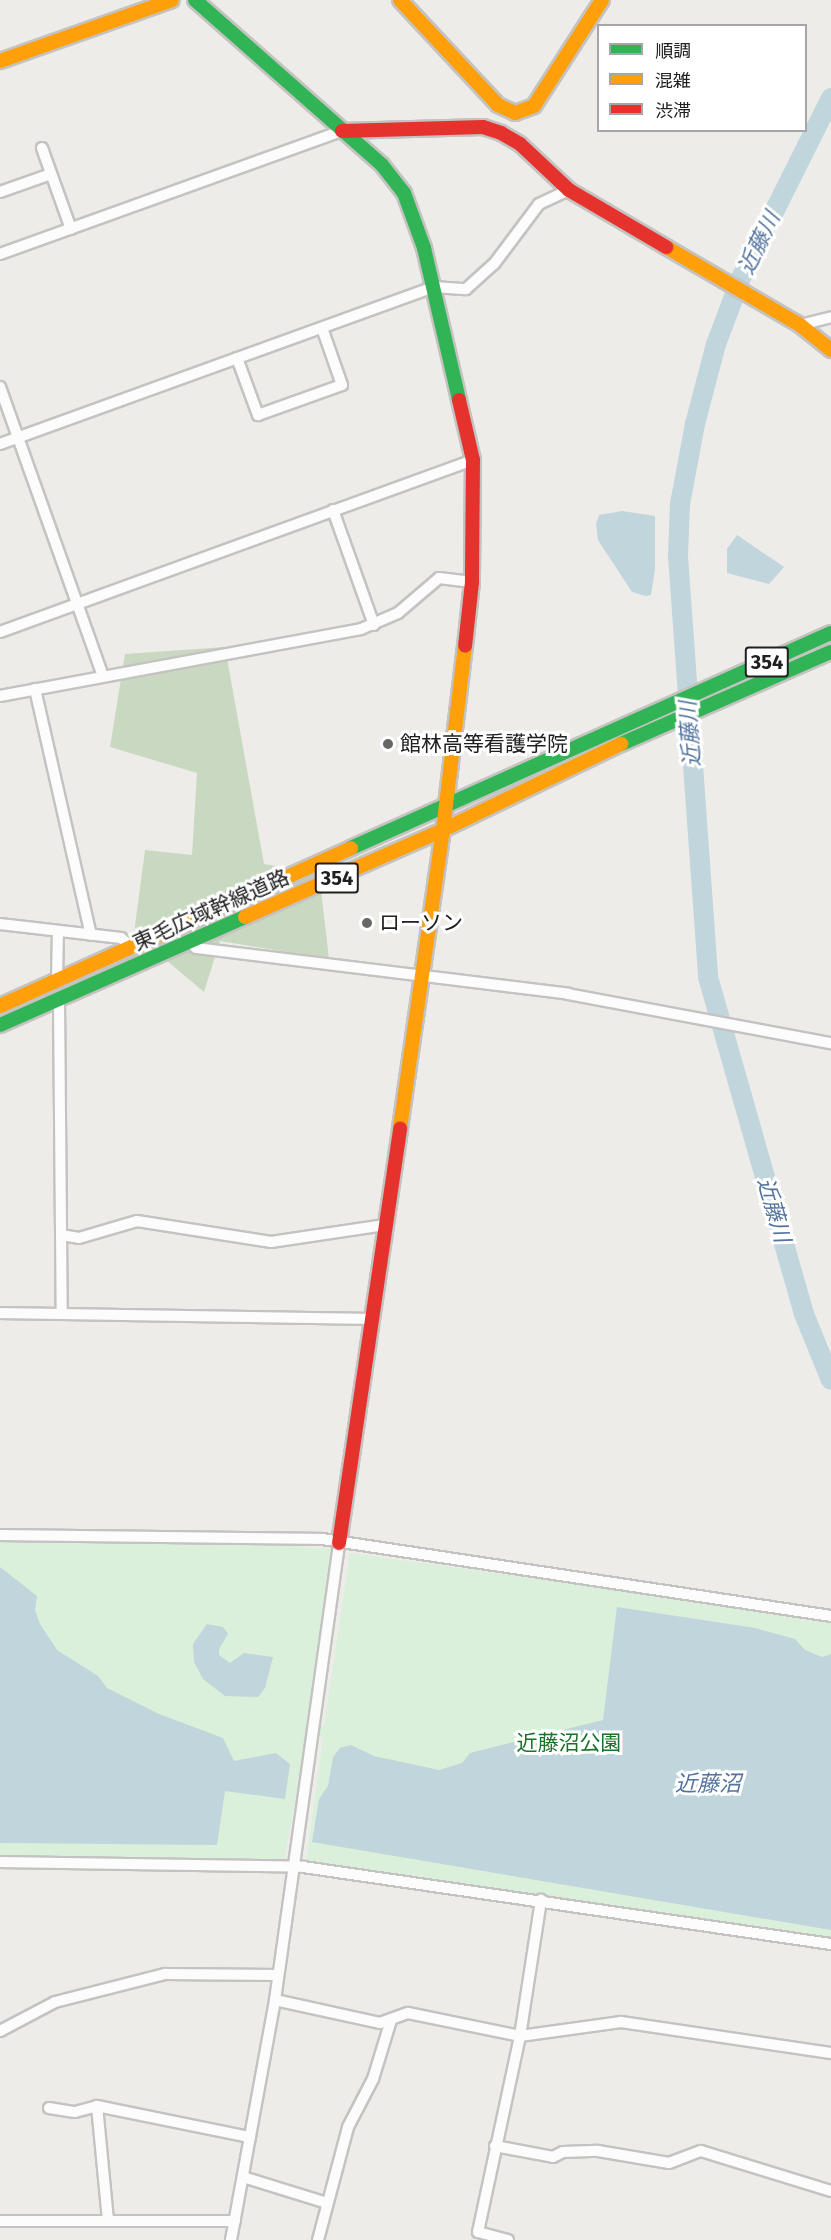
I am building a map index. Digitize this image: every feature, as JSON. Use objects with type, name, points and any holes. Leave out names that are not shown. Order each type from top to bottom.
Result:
[{"type":"main road","points":[[0,61],[172,0]]},
{"type":"main road","points":[[195,0],[382,165],[404,194],[419,229],[473,460],[472,582],[443,830],[339,1543]]},
{"type":"main road","points":[[400,0],[498,105],[515,113],[534,106],[602,0]]},
{"type":"main road","points":[[342,131],[483,128],[520,144],[569,190],[800,325],[831,350]]},
{"type":"main road","name":"東毛広域幹線道路","points":[[0,1006],[831,633]]},
{"type":"main road","name":"東毛広域幹線道路","points":[[0,1025],[59,1001],[443,830],[705,706],[831,652]]},
{"type":"street","points":[[0,254],[342,131]]},
{"type":"street","points":[[42,148],[71,229]]},
{"type":"street","points":[[0,192],[51,174]]},
{"type":"street","points":[[0,444],[434,287],[453,291],[477,281],[538,204],[569,190]]},
{"type":"street","points":[[800,325],[831,317]]},
{"type":"street","points":[[237,358],[258,415],[342,385],[322,328]]},
{"type":"street","points":[[0,387],[77,607],[104,676]]},
{"type":"street","points":[[0,632],[77,607],[333,510],[473,460]]},
{"type":"street","points":[[333,510],[374,625]]},
{"type":"street","points":[[0,696],[374,625],[398,613],[439,578],[472,582]]},
{"type":"street","points":[[34,689],[91,935]]},
{"type":"street","points":[[0,922],[121,938],[133,948]]},
{"type":"street","points":[[57,981],[58,931]]},
{"type":"street","points":[[189,942],[196,948],[502,984],[737,1023],[831,1043]]},
{"type":"street","points":[[59,1001],[62,1314]]},
{"type":"street","points":[[61,1235],[79,1238],[136,1221],[271,1242],[385,1225]]},
{"type":"street","points":[[0,1313],[370,1319]]},
{"type":"street","points":[[0,1535],[185,1535],[339,1543],[831,1616]]},
{"type":"street","points":[[231,2240],[275,2000],[339,1543]]},
{"type":"street","points":[[0,1862],[293,1866],[542,1900],[831,1944]]},
{"type":"street","points":[[508,2240],[478,2232],[520,2036],[542,1900]]},
{"type":"street","points":[[0,2031],[55,2002],[165,1974],[278,1975]]},
{"type":"street","points":[[275,2000],[380,2023],[408,2013],[520,2036],[621,2022],[831,2053]]},
{"type":"street","points":[[318,2240],[348,2127],[373,2079],[391,2020]]},
{"type":"street","points":[[49,2108],[75,2112],[97,2106],[250,2137]]},
{"type":"street","points":[[97,2106],[108,2220]]},
{"type":"street","points":[[495,2146],[553,2157],[563,2152],[598,2151],[669,2163],[701,2151],[831,2190]]},
{"type":"street","points":[[243,2177],[327,2202]]},
{"type":"street","points":[[0,2221],[235,2221]]},
{"type":"green space","points":[[225,647],[264,864],[319,873],[329,959],[220,941],[204,992],[134,933],[145,850],[192,855],[197,773],[110,747],[125,654]]},
{"type":"green space","name":"近藤沼公園","points":[[0,1541],[279,1545],[332,1549],[309,1724],[324,1726],[350,1553],[831,1620],[831,1941],[306,1862],[323,1737],[307,1735],[284,1861],[0,1858]]},
{"type":"water","points":[[622,511],[655,516],[655,569],[651,595],[632,592],[598,540],[596,524],[599,515]]},
{"type":"water","points":[[737,535],[784,567],[769,584],[727,573],[727,549]]},
{"type":"water","points":[[0,1567],[37,1596],[35,1610],[40,1624],[57,1650],[98,1676],[107,1688],[159,1714],[223,1738],[234,1761],[276,1753],[290,1764],[285,1799],[225,1791],[217,1845],[0,1843]]},
{"type":"water","name":"近藤沼","points":[[617,1607],[755,1628],[795,1639],[805,1650],[822,1657],[831,1654],[831,1930],[312,1842],[319,1799],[328,1786],[333,1757],[340,1748],[351,1745],[374,1756],[439,1770],[462,1763],[470,1753],[603,1720]]},
{"type":"water","points":[[207,1624],[223,1627],[228,1634],[219,1649],[219,1655],[230,1663],[244,1653],[273,1657],[265,1688],[258,1697],[225,1696],[203,1679],[194,1662],[193,1644]]},
{"type":"waterway","name":"近藤川","points":[[831,98],[741,278],[716,344],[695,424],[680,504],[678,556],[708,977],[804,1314],[831,1380]]},
{"type":"traffic: fast","points":[[195,0],[382,165],[404,193],[424,248],[459,400]]},
{"type":"traffic: fast","points":[[351,848],[831,633]]},
{"type":"traffic: fast","points":[[621,744],[831,652]]},
{"type":"traffic: fast","points":[[0,1025],[245,917]]},
{"type":"traffic: slow","points":[[0,61],[172,0]]},
{"type":"traffic: slow","points":[[400,0],[498,105],[515,113],[534,106],[602,0]]},
{"type":"traffic: slow","points":[[666,247],[800,325],[831,350]]},
{"type":"traffic: slow","points":[[400,1128],[443,830],[465,646]]},
{"type":"traffic: slow","points":[[245,917],[443,830],[621,744]]},
{"type":"traffic: slow","points":[[0,1006],[351,848]]},
{"type":"traffic: jam","points":[[342,131],[483,127],[501,133],[520,144],[569,190],[666,247]]},
{"type":"traffic: jam","points":[[459,400],[473,460],[472,582],[465,646]]},
{"type":"traffic: jam","points":[[339,1543],[400,1128]]},
{"type":"place","name":"館林高等看護学院","points":[[388,744]]},
{"type":"place","name":"ローソン","points":[[367,923]]}]
